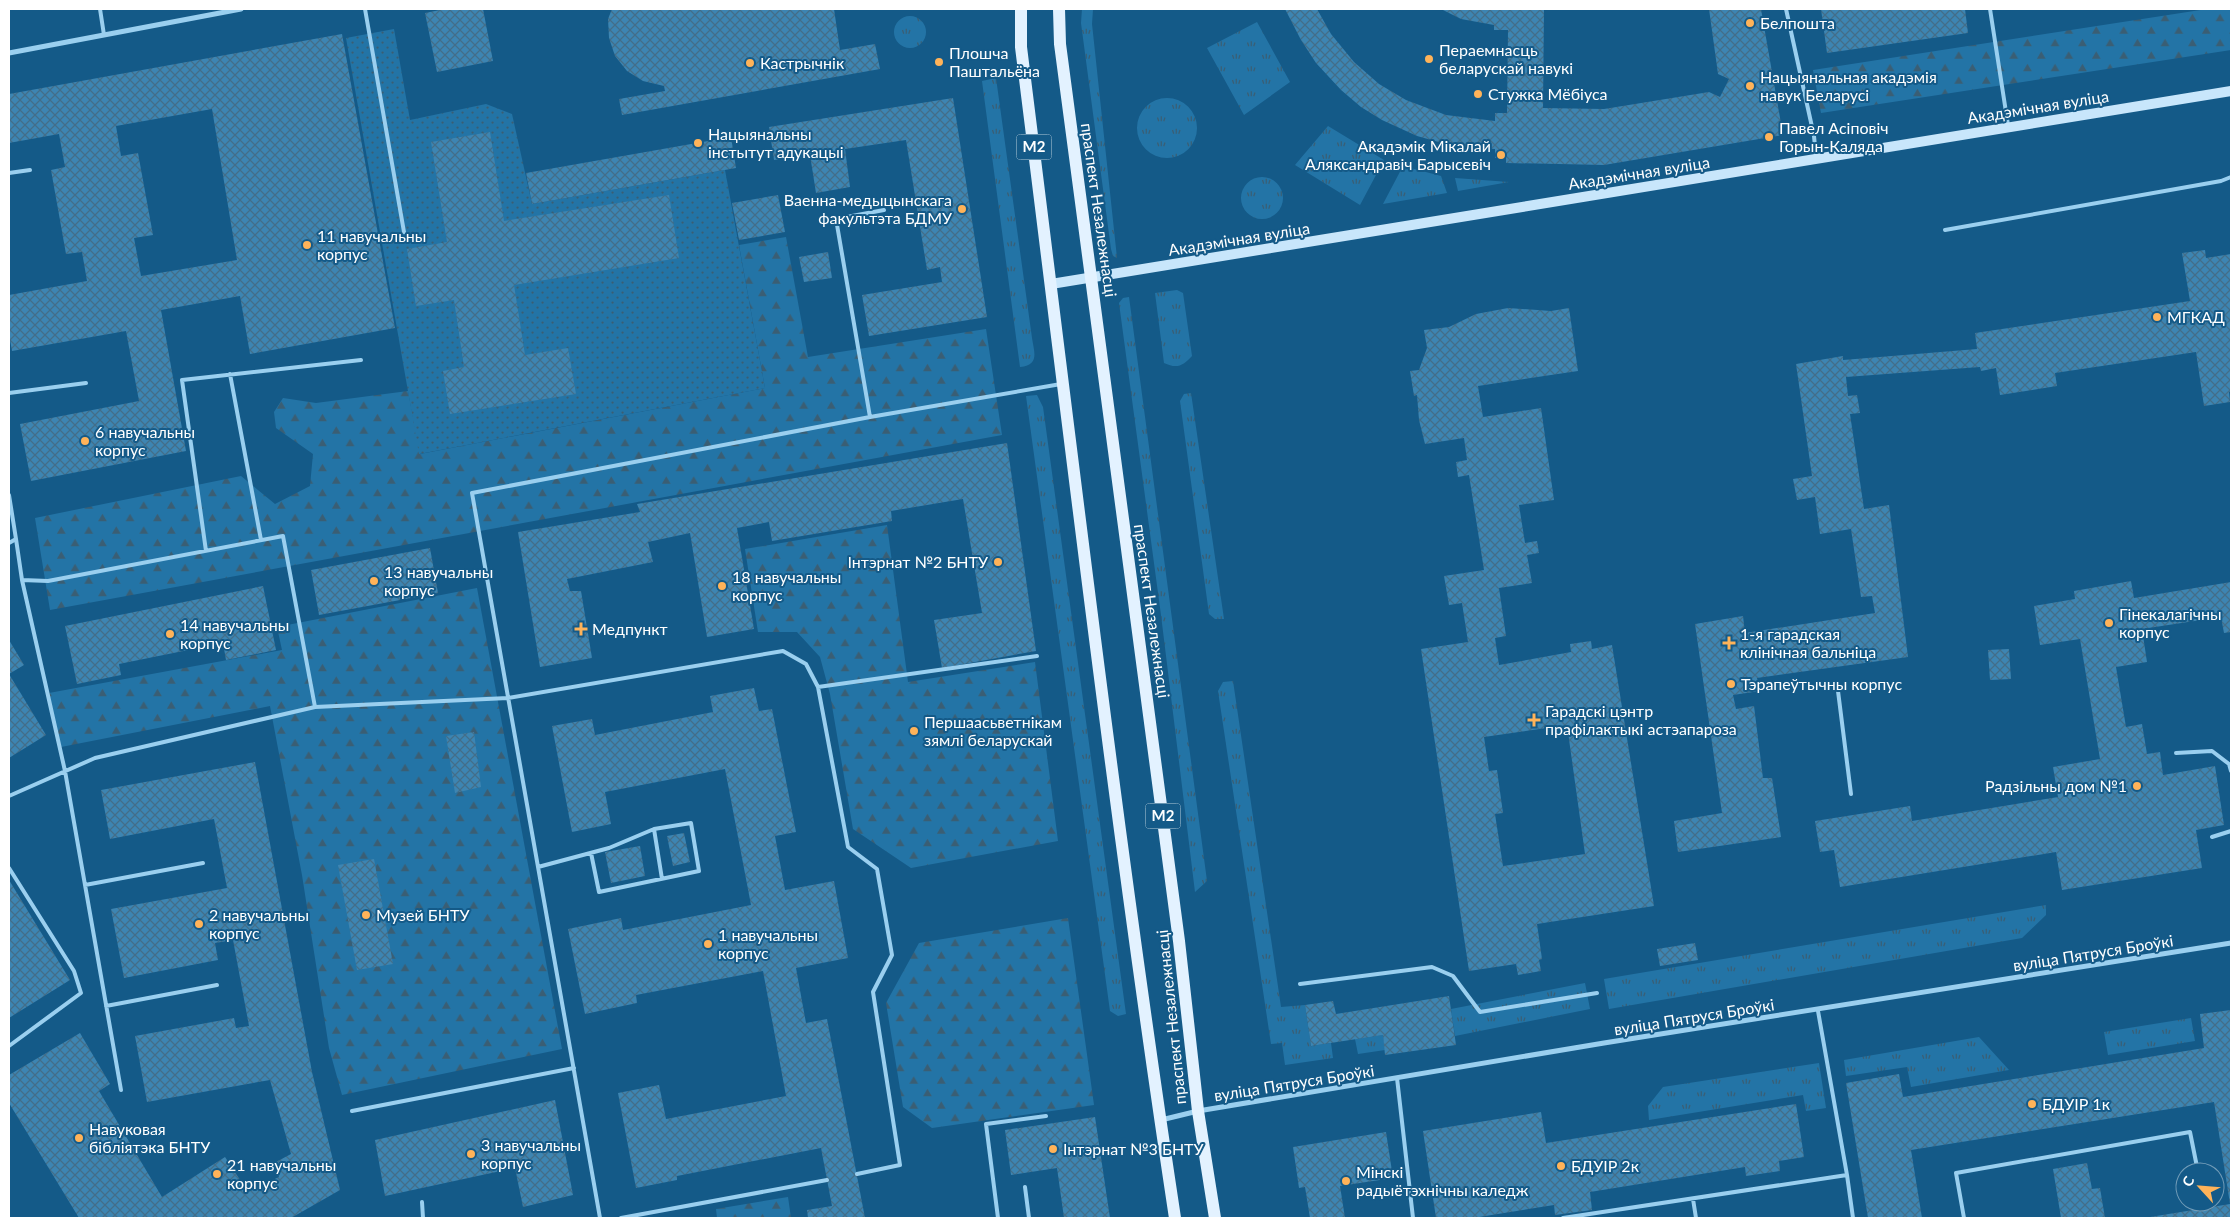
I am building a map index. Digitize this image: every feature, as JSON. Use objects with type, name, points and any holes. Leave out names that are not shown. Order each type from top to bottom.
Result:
[{"type":"main road","name":"праспект Незалежнасці","points":[[1021,9],[1021,47],[1063,383],[1136,955],[1175,1218]]},
{"type":"main road","name":"праспект Незалежнасці","points":[[1059,9],[1060,44],[1181,956],[1198,1111],[1215,1218]]},
{"type":"street","points":[[9,53],[241,9]]},
{"type":"street","name":"Акадэмічная вуліца","points":[[1051,284],[2231,91]]},
{"type":"street","name":"вуліца Пятруся Броўкі","points":[[1160,1120],[1198,1111],[1397,1078],[2231,943]]},
{"type":"lane","points":[[100,9],[104,35]]},
{"type":"lane","points":[[365,9],[404,232]]},
{"type":"lane","points":[[1786,9],[1814,136],[1816,159]]},
{"type":"lane","points":[[1990,9],[2008,128]]},
{"type":"lane","points":[[9,173],[30,170]]},
{"type":"lane","points":[[1945,230],[2221,181],[2231,177]]},
{"type":"lane","points":[[870,417],[836,219],[884,210]]},
{"type":"lane","points":[[206,550],[182,380],[361,360]]},
{"type":"lane","points":[[230,374],[261,540]]},
{"type":"lane","points":[[9,393],[86,383]]},
{"type":"lane","points":[[600,1218],[472,493],[870,417],[1063,383]]},
{"type":"lane","points":[[9,495],[22,580],[65,771],[121,1090]]},
{"type":"lane","points":[[22,580],[48,581],[283,536],[315,708]]},
{"type":"lane","points":[[9,543],[16,539]]},
{"type":"lane","points":[[9,796],[95,758],[315,708],[508,698],[783,651],[806,664],[818,687],[848,848],[877,869],[892,955],[873,992],[900,1165],[856,1174]]},
{"type":"lane","points":[[818,687],[1036,656]]},
{"type":"lane","points":[[1838,691],[1851,794]]},
{"type":"lane","points":[[2176,753],[2212,751],[2230,764],[2231,771]]},
{"type":"lane","points":[[538,866],[609,848],[654,829],[691,823],[699,871],[599,892],[591,853]]},
{"type":"lane","points":[[654,829],[662,879]]},
{"type":"lane","points":[[2212,837],[2231,831]]},
{"type":"lane","points":[[85,885],[203,863]]},
{"type":"lane","points":[[9,868],[74,970],[81,993],[9,1046]]},
{"type":"lane","points":[[1300,984],[1432,967],[1453,976],[1480,1012],[1596,994]]},
{"type":"lane","points":[[106,1006],[217,985]]},
{"type":"lane","points":[[1818,1011],[1853,1218]]},
{"type":"lane","points":[[352,1111],[574,1068]]},
{"type":"lane","points":[[1397,1078],[1414,1218]]},
{"type":"lane","points":[[998,1218],[986,1124],[1046,1116]]},
{"type":"lane","points":[[1964,1218],[1956,1173],[2190,1132],[2196,1162]]},
{"type":"lane","points":[[1563,1218],[1847,1175]]},
{"type":"lane","points":[[621,1218],[827,1180]]},
{"type":"lane","points":[[1025,1187],[1029,1218]]},
{"type":"lane","points":[[1693,1199],[1696,1218]]},
{"type":"lane","points":[[422,1202],[423,1218]]},
{"type":"green space","points":[[1082,9],[1093,9],[1092,24],[1117,258],[1113,256],[1111,249],[1081,23]]},
{"type":"green space","points":[[2207,9],[2231,9],[2231,50],[1821,113],[1813,70]]},
{"type":"green space","points":[[910,16],[916,17],[921,21],[925,26],[925,38],[921,43],[916,47],[910,48],[904,47],[899,43],[895,38],[894,32],[895,26],[899,21],[904,17]]},
{"type":"green space","points":[[1257,22],[1290,82],[1244,115],[1207,48]]},
{"type":"green space","points":[[394,29],[410,120],[486,104],[512,114],[532,204],[725,170],[765,388],[419,454],[346,38]]},
{"type":"green space","points":[[996,78],[1034,353],[1031,364],[1020,367],[982,81]]},
{"type":"green space","points":[[1167,98],[1184,103],[1192,111],[1197,128],[1192,145],[1184,153],[1167,158],[1150,153],[1142,145],[1137,128],[1142,111],[1150,103]]},
{"type":"green space","points":[[1328,126],[1384,160],[1360,205],[1295,165]]},
{"type":"green space","points":[[1403,166],[1441,176],[1447,193],[1383,204]]},
{"type":"green space","points":[[1266,177],[1274,180],[1280,186],[1283,198],[1280,210],[1274,216],[1258,219],[1250,216],[1244,210],[1241,194],[1244,186],[1250,180]]},
{"type":"green space","points":[[1455,178],[1509,182],[1458,191]]},
{"type":"green space","points":[[786,237],[808,357],[986,329],[1002,435],[50,610],[35,518],[241,476],[275,504],[310,486],[313,454],[276,428],[274,412],[283,398],[316,403],[408,391],[420,454],[765,388],[739,245]]},
{"type":"green space","points":[[1177,290],[1183,293],[1192,356],[1180,366],[1173,366],[1164,363],[1155,293]]},
{"type":"green space","points":[[1129,297],[1207,881],[1195,892],[1161,615],[1119,303],[1123,298]]},
{"type":"green space","points":[[1191,393],[1224,619],[1215,619],[1209,614],[1180,401],[1184,394]]},
{"type":"green space","points":[[1037,395],[1043,407],[1126,1014],[1118,1016],[1110,1011],[1026,396]]},
{"type":"green space","points":[[887,525],[908,682],[1035,662],[1058,841],[911,868],[853,829],[830,694],[820,657],[797,632],[758,632],[745,549]]},
{"type":"green space","points":[[477,588],[562,1049],[342,1095],[329,1048],[302,875],[270,706],[61,747],[49,693],[282,650],[277,627]]},
{"type":"green space","points":[[1233,681],[1281,1007],[1305,1005],[1311,1046],[1331,1043],[1333,1058],[1285,1065],[1282,1043],[1271,1044],[1218,691],[1223,682]]},
{"type":"green space","points":[[2046,905],[2046,915],[2022,938],[1609,1009],[1604,979]]},
{"type":"green space","points":[[1068,918],[1094,1105],[932,1128],[903,1107],[886,1003],[919,943]]},
{"type":"green space","points":[[1585,983],[1590,1009],[1455,1036],[1451,1009]]},
{"type":"green space","points":[[2191,1018],[2195,1041],[2108,1055],[2104,1032]]},
{"type":"green space","points":[[1383,1035],[1385,1050],[1358,1054],[1355,1039]]},
{"type":"green space","points":[[1979,1037],[2009,1070],[1911,1087],[1907,1067],[1846,1076],[1844,1060]]},
{"type":"green space","points":[[1819,1063],[1826,1108],[1806,1111],[1803,1095],[1649,1120],[1648,1106],[1663,1087]]},
{"type":"green space","points":[[788,1197],[791,1218],[717,1218],[716,1209]]},
{"type":"building","points":[[445,9],[483,9],[493,61],[437,72],[425,13]]},
{"type":"building","name":"Кастрычнік","points":[[612,9],[834,9],[840,50],[875,44],[880,69],[622,115],[619,99],[665,91],[664,86],[643,81],[627,71],[615,56],[609,38],[608,19]]},
{"type":"building","name":"Нацыянальная акадэмія навук Беларусі","points":[[1285,9],[1317,9],[1331,34],[1354,62],[1379,84],[1406,100],[1446,115],[1495,121],[1495,113],[1507,113],[1508,30],[1494,30],[1494,25],[1461,19],[1441,9],[1544,9],[1543,108],[1604,109],[1709,92],[1720,97],[1729,79],[1718,74],[1709,9],[1761,9],[1783,135],[1604,165],[1506,163],[1506,158],[1495,158],[1495,149],[1453,146],[1417,136],[1382,120],[1361,107],[1341,90],[1316,63],[1301,40]]},
{"type":"building","points":[[1821,9],[1965,9],[1968,33],[1827,53]]},
{"type":"building","name":"11 навучальны корпус","points":[[342,34],[395,328],[250,354],[240,296],[161,310],[186,451],[31,481],[20,424],[139,401],[126,331],[12,351],[9,334],[9,295],[87,281],[82,252],[66,254],[51,170],[65,167],[59,134],[9,143],[9,94]],"holes":[[[212,109],[237,260],[141,276],[134,238],[153,235],[138,153],[121,156],[116,126]]]},
{"type":"building","points":[[953,98],[987,317],[869,336],[862,295],[942,282],[940,267],[927,270],[906,140],[845,149],[850,187],[816,193],[810,155],[774,160],[769,127]]},
{"type":"building","points":[[490,132],[504,221],[669,195],[679,258],[514,285],[525,355],[568,348],[576,394],[450,414],[443,371],[464,367],[454,300],[416,306],[407,249],[447,242],[431,142]]},
{"type":"building","points":[[731,137],[736,168],[532,204],[526,173]]},
{"type":"building","points":[[778,195],[785,232],[739,240],[732,203]]},
{"type":"building","points":[[2205,250],[2206,258],[2231,254],[2230,402],[2204,406],[2196,352],[2055,373],[2057,386],[2000,395],[1996,368],[1981,371],[1980,367],[1846,377],[1848,396],[1857,395],[1860,413],[1850,414],[1864,509],[1889,505],[1908,657],[1757,678],[1760,691],[1733,695],[1736,709],[1754,706],[1763,778],[1772,778],[1781,837],[1678,852],[1674,821],[1722,813],[1695,624],[1743,616],[1745,633],[1875,613],[1872,596],[1861,597],[1851,529],[1820,534],[1815,497],[1797,500],[1793,479],[1812,476],[1796,364],[1843,356],[1843,360],[1977,349],[1975,333],[2190,301],[2182,253]]},
{"type":"building","points":[[828,252],[832,278],[804,282],[799,257]]},
{"type":"building","points":[[1508,308],[1551,311],[1569,308],[1578,371],[1478,386],[1483,417],[1541,408],[1554,500],[1519,505],[1525,543],[1537,541],[1539,553],[1527,555],[1532,583],[1499,588],[1506,636],[1495,638],[1499,665],[1571,652],[1570,644],[1591,641],[1592,649],[1612,645],[1654,906],[1537,924],[1542,959],[1539,960],[1541,971],[1518,975],[1516,964],[1469,971],[1421,649],[1468,642],[1462,603],[1449,605],[1444,576],[1484,570],[1469,475],[1458,477],[1456,462],[1467,460],[1464,438],[1425,444],[1419,420],[1417,395],[1414,396],[1410,371],[1419,370],[1427,348],[1424,330],[1449,327],[1476,314]],"holes":[[[1567,725],[1585,854],[1503,866],[1495,814],[1503,813],[1497,770],[1489,771],[1484,737]]]},
{"type":"building","points":[[1007,443],[1036,651],[942,668],[934,620],[982,613],[963,499],[891,511],[892,521],[772,541],[769,522],[737,528],[754,629],[707,637],[690,533],[648,542],[653,562],[567,579],[570,591],[581,591],[592,658],[540,667],[518,532],[640,512],[637,504]]},
{"type":"building","name":"13 навучальны корпус","points":[[430,548],[438,593],[319,615],[311,570]]},
{"type":"building","name":"Радзільны дом №1","points":[[2131,581],[2134,598],[2231,582],[2231,632],[2224,633],[2221,617],[2142,629],[2147,662],[2116,667],[2126,727],[2142,724],[2147,754],[2160,752],[2163,775],[2215,766],[2224,825],[2196,830],[2202,868],[2062,890],[2056,852],[1840,887],[1834,850],[1820,852],[1815,821],[1910,806],[1912,821],[2058,797],[2053,767],[2100,759],[2080,639],[2040,645],[2034,606],[2075,599],[2074,591]]},
{"type":"building","name":"14 навучальны корпус","points":[[263,586],[276,650],[226,660],[223,643],[119,664],[121,675],[77,684],[65,626]]},
{"type":"building","points":[[9,640],[24,665],[9,674]]},
{"type":"building","points":[[2009,649],[2011,679],[1990,680],[1988,650]]},
{"type":"building","points":[[9,674],[46,735],[9,758]]},
{"type":"building","name":"1 навучальны корпус","points":[[754,688],[759,711],[772,709],[796,832],[775,836],[785,890],[834,881],[848,958],[796,968],[806,1023],[827,1019],[865,1218],[808,1218],[807,1210],[832,1206],[821,1148],[677,1176],[677,1180],[636,1188],[618,1093],[659,1085],[666,1119],[786,1096],[763,971],[636,995],[637,1003],[585,1014],[568,929],[621,918],[623,930],[751,905],[725,769],[605,792],[611,824],[572,832],[552,726],[592,719],[595,735],[713,712],[710,696]]},
{"type":"building","points":[[474,732],[481,787],[455,793],[446,736]]},
{"type":"building","points":[[255,762],[312,1072],[340,1190],[291,1218],[79,1218],[9,1103],[9,1075],[80,1033],[110,1084],[99,1091],[162,1197],[225,1157],[248,1192],[279,1177],[274,1163],[291,1154],[270,1080],[147,1102],[135,1036],[234,1018],[236,1028],[249,1026],[233,940],[215,943],[218,960],[124,978],[111,909],[227,888],[214,819],[110,839],[101,790]]},
{"type":"building","points":[[684,833],[690,862],[673,866],[667,836]]},
{"type":"building","points":[[640,846],[645,876],[611,883],[605,852]]},
{"type":"building","name":"Музей БНТУ","points":[[374,859],[393,964],[357,970],[338,865]]},
{"type":"building","points":[[9,880],[70,980],[9,1018]]},
{"type":"building","points":[[1695,943],[1698,960],[1660,966],[1657,949]]},
{"type":"building","points":[[1449,996],[1456,1045],[1385,1055],[1383,1035],[1311,1046],[1305,1005],[1333,1001],[1336,1014]]},
{"type":"building","points":[[2231,1010],[2231,1218],[2144,1218],[2181,1212],[2225,1212],[2225,1205],[2230,1204],[2225,1162],[2223,1162],[2214,1102],[1911,1150],[1922,1218],[1868,1218],[1846,1083],[1899,1074],[1903,1097],[2204,1048],[2200,1014]]},
{"type":"building","name":"3 навучальны корпус","points":[[555,1100],[573,1195],[523,1207],[515,1168],[385,1196],[375,1140]]},
{"type":"building","points":[[1796,1104],[1804,1157],[1779,1161],[1780,1171],[1746,1176],[1745,1167],[1590,1192],[1592,1210],[1555,1215],[1554,1205],[1473,1218],[1436,1218],[1423,1131],[1541,1112],[1546,1143]]},
{"type":"building","name":"Інтэрнат №3 БНТУ","points":[[1095,1117],[1110,1218],[1064,1218],[1057,1168],[1011,1175],[1005,1130]]},
{"type":"building","points":[[1386,1132],[1393,1178],[1340,1186],[1345,1218],[1310,1218],[1305,1187],[1299,1188],[1293,1147]]},
{"type":"building","points":[[2087,1163],[2092,1189],[2100,1188],[2105,1218],[2061,1218],[2053,1169]]},
{"type":"place","name":"Белпошта","points":[[1750,23]]},
{"type":"place","name":"Пераемнасць беларускай навукі","points":[[1429,59]]},
{"type":"place","name":"Плошча Паштальёна","points":[[939,62]]},
{"type":"place","name":"Кастрычнік","points":[[750,63]]},
{"type":"place","name":"Нацыянальная акадэмія навук Беларусі","points":[[1750,86]]},
{"type":"place","name":"Стужка Мёбіуса","points":[[1478,94]]},
{"type":"place","name":"Павел Асіповіч Горын-Каляда","points":[[1769,137]]},
{"type":"place","name":"Нацыянальны інстытут адукацыі","points":[[698,143]]},
{"type":"place","name":"Акадэмік Мікалай Аляксандравіч Барысевіч","points":[[1501,155]]},
{"type":"place","name":"Ваенна-медыцынскага факультэта БДМУ","points":[[962,209]]},
{"type":"place","name":"11 навучальны корпус","points":[[307,245]]},
{"type":"place","name":"МГКАД","points":[[2157,317]]},
{"type":"place","name":"6 навучальны корпус","points":[[85,441]]},
{"type":"place","name":"Інтэрнат №2 БНТУ","points":[[998,562]]},
{"type":"place","name":"13 навучальны корпус","points":[[374,581]]},
{"type":"place","name":"18 навучальны корпус","points":[[722,586]]},
{"type":"place","name":"Гінекалагічны корпус","points":[[2109,623]]},
{"type":"place","name":"Медпункт","points":[[581,629]]},
{"type":"place","name":"14 навучальны корпус","points":[[170,634]]},
{"type":"place","name":"1-я гарадская клінічная бальніца","points":[[1729,643]]},
{"type":"place","name":"Тэрапеўтычны корпус","points":[[1731,684]]},
{"type":"place","name":"Гарадскі цэнтр прафілактыкі астэапароза","points":[[1534,720]]},
{"type":"place","name":"Першаасьветнікам зямлі беларускай","points":[[914,731]]},
{"type":"place","name":"Радзільны дом №1","points":[[2137,786]]},
{"type":"place","name":"Музей БНТУ","points":[[366,915]]},
{"type":"place","name":"2 навучальны корпус","points":[[199,924]]},
{"type":"place","name":"1 навучальны корпус","points":[[708,944]]},
{"type":"place","name":"БДУІР 1к","points":[[2032,1104]]},
{"type":"place","name":"Навуковая бібліятэка БНТУ","points":[[79,1138]]},
{"type":"place","name":"Інтэрнат №3 БНТУ","points":[[1053,1149]]},
{"type":"place","name":"3 навучальны корпус","points":[[471,1154]]},
{"type":"place","name":"БДУІР 2к","points":[[1561,1166]]},
{"type":"place","name":"21 навучальны корпус","points":[[217,1174]]},
{"type":"place","name":"Мінскі радыётэхнічны каледж","points":[[1346,1181]]}]
